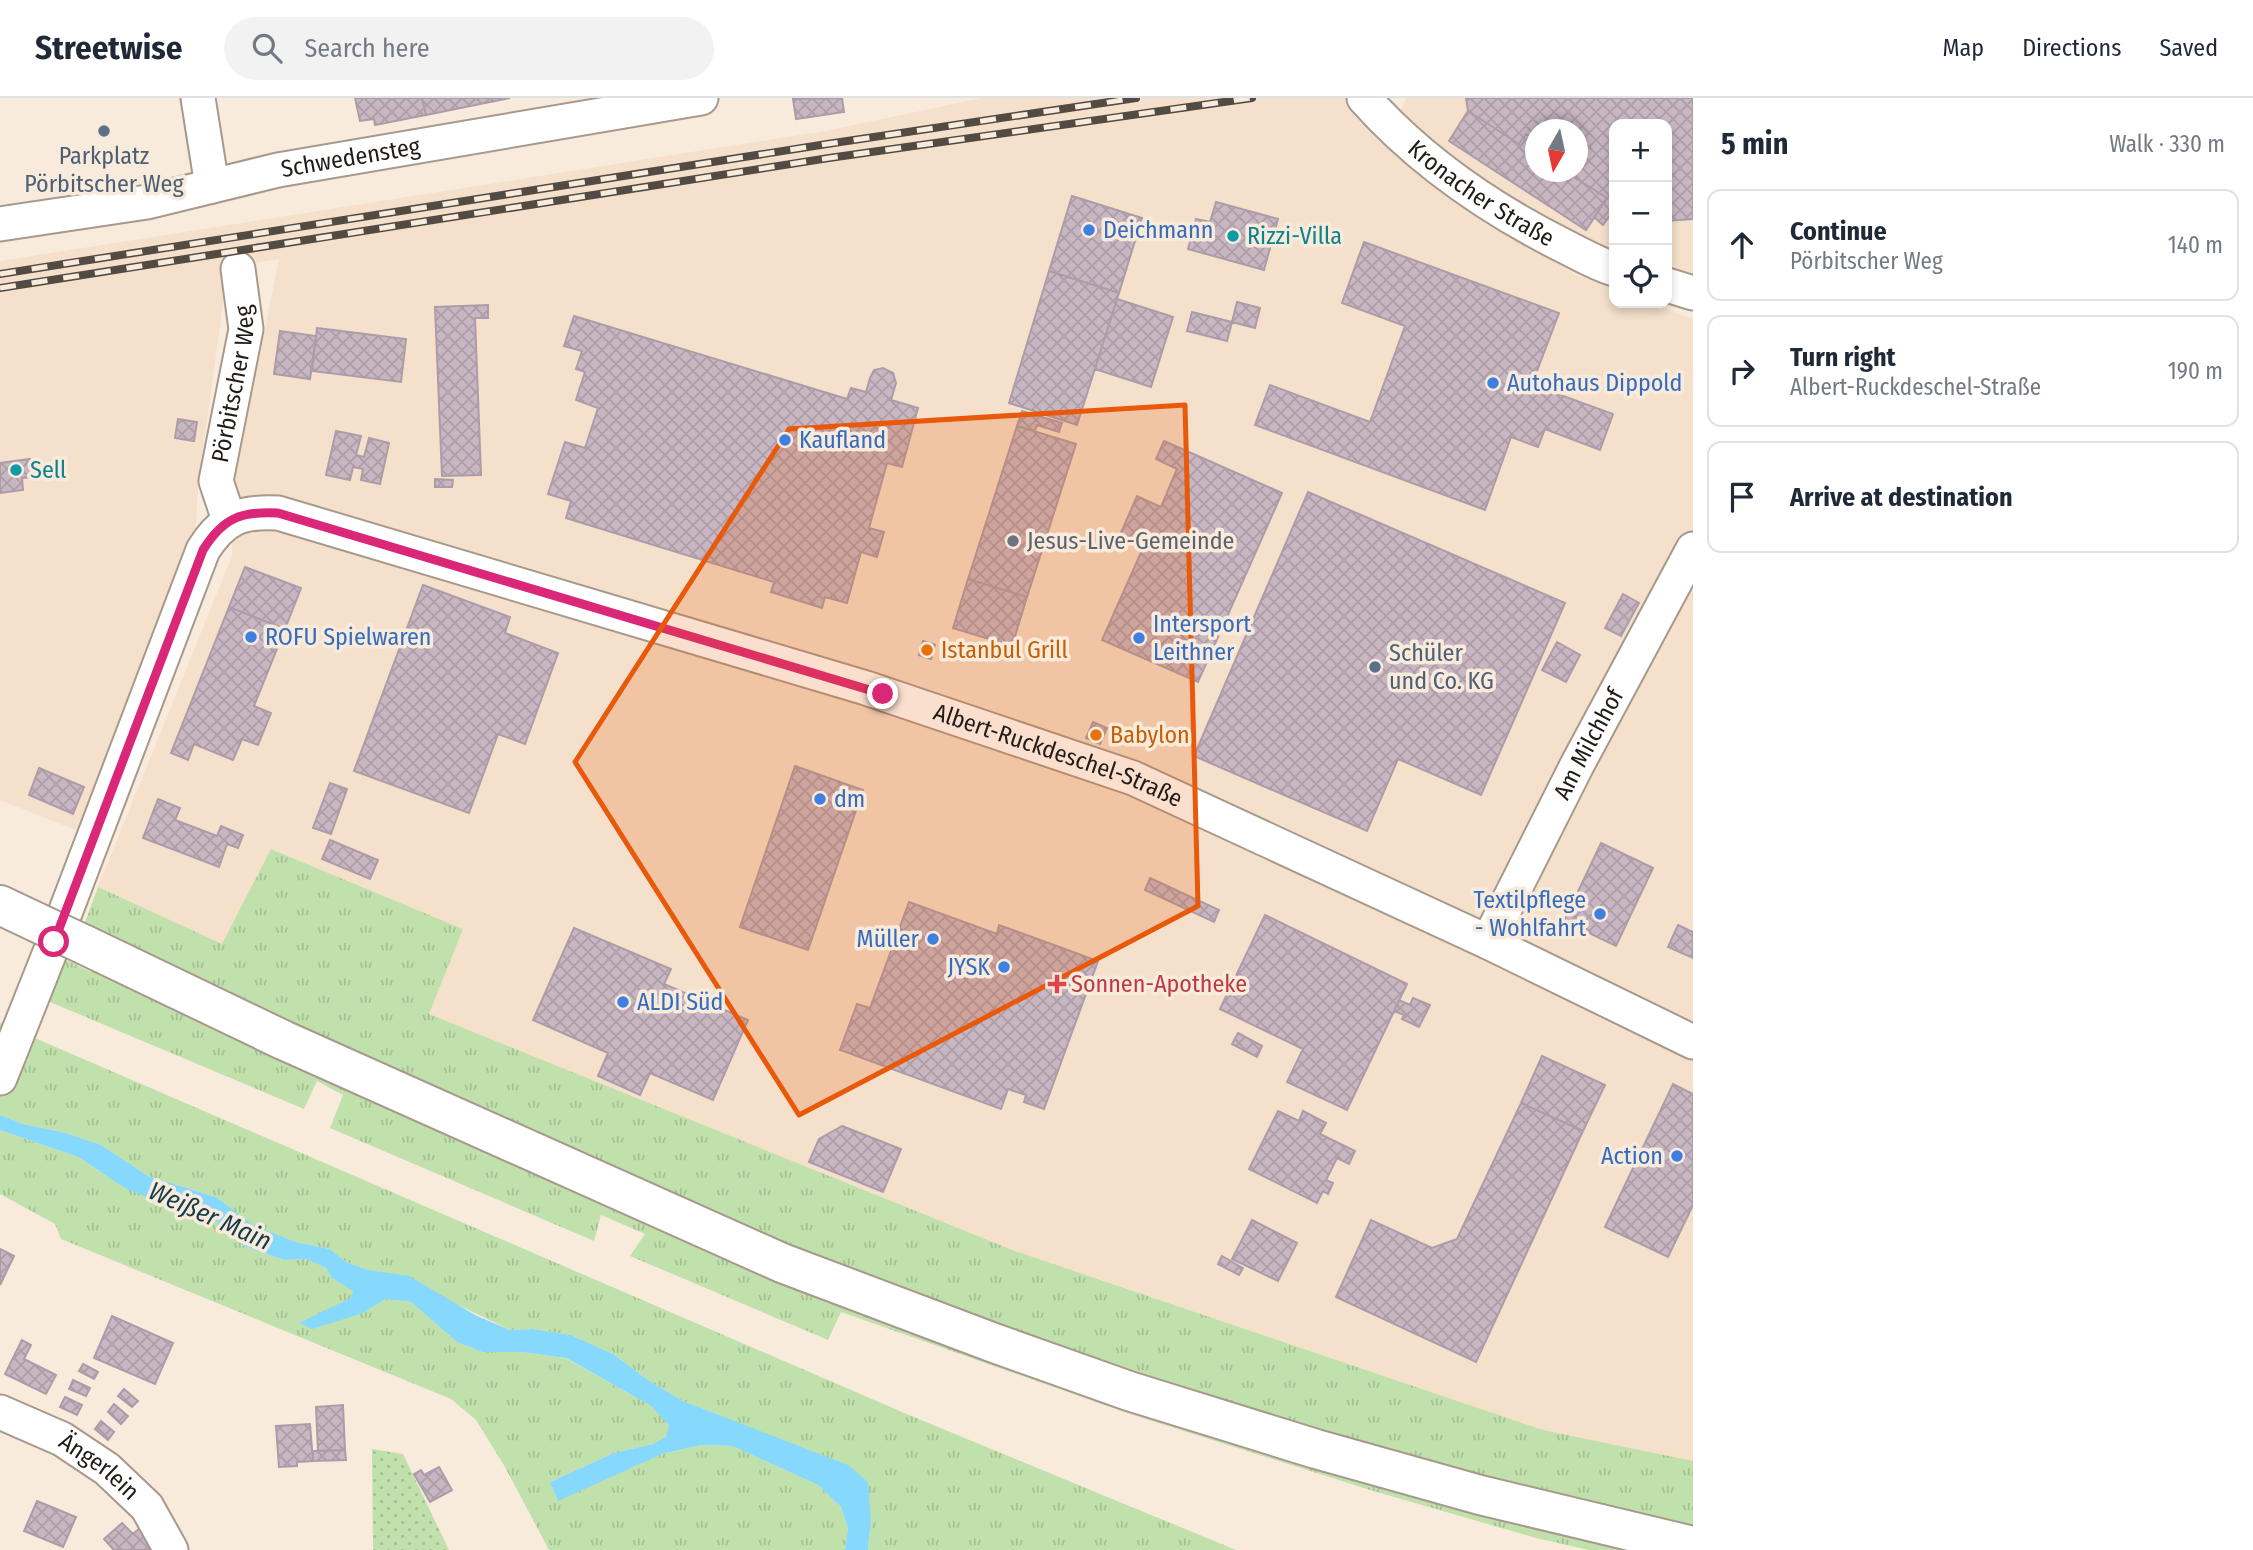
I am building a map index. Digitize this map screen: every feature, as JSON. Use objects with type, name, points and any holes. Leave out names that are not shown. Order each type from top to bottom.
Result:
[{"type":"highway","points":[[0,905],[283,1040],[553,1162],[782,1263],[928,1319],[1129,1391],[1316,1449],[1480,1495],[1681,1541]]},
{"type":"street","points":[[198,98],[212,186]]},
{"type":"street","name":"Schwedensteg","points":[[0,224],[147,202],[278,170],[701,98]]},
{"type":"street","name":"Kronacher Straße","points":[[1364,98],[1387,123],[1462,185],[1536,232],[1609,267]]},
{"type":"street","name":"Pörbitscher Weg","points":[[229,520],[216,481],[246,329],[238,269]]},
{"type":"street","points":[[1672,287],[1693,293]]},
{"type":"street","name":"Albert-Ruckdeschel-Straße","points":[[229,520],[255,512],[278,513],[895,698],[1133,778],[1488,942],[1693,1042]]},
{"type":"street","points":[[0,1078],[203,550],[214,532],[229,520]]},
{"type":"street","name":"Am Milchhof","points":[[1488,942],[1577,765],[1693,549]]},
{"type":"street","name":"Ängerlein","points":[[0,1412],[62,1438],[107,1469],[147,1507],[171,1550]]},
{"type":"highlighted area","points":[[1185,405],[1198,906],[799,1115],[575,762],[789,429]]},
{"type":"shaded area","points":[[982,98],[1348,98],[1453,202],[1577,275],[1609,287],[1609,308],[1663,308],[1693,319],[1693,1461],[1543,1430],[1015,1251],[429,1014],[463,929],[272,849],[222,945],[98,887],[232,556],[234,481],[279,259],[228,267],[198,486],[196,527],[78,831],[0,800],[0,261],[825,131]]},
{"type":"shaded area","points":[[1406,98],[1693,98],[1693,279],[1672,273],[1672,119],[1609,119],[1609,253],[1492,194],[1399,113]]},
{"type":"green space","points":[[271,849],[463,929],[429,1014],[1015,1251],[1543,1430],[1693,1461],[1693,1526],[1635,1516],[1480,1479],[1104,1365],[773,1244],[83,928],[98,887],[222,944]]},
{"type":"green space","points":[[64,959],[91,972],[95,964],[706,1245],[1654,1550],[1589,1550],[1536,1538],[1370,1490],[1127,1413],[841,1312],[828,1340],[630,1256],[645,1234],[601,1215],[594,1241],[330,1128],[343,1095],[317,1081],[304,1109],[50,1002]]},
{"type":"green space","points":[[0,1023],[909,1415],[1236,1550],[868,1550],[871,1520],[761,1432],[683,1401],[613,1354],[571,1335],[533,1329],[510,1330],[385,1273],[346,1262],[330,1249],[296,1242],[252,1225],[216,1197],[148,1176],[101,1145],[0,1115]]},
{"type":"green space","points":[[0,1130],[78,1157],[97,1170],[164,1203],[192,1209],[217,1222],[244,1246],[284,1260],[306,1259],[326,1268],[332,1278],[354,1291],[352,1298],[331,1309],[363,1313],[386,1299],[411,1302],[457,1342],[482,1352],[521,1352],[565,1358],[651,1406],[670,1425],[667,1437],[653,1444],[614,1453],[550,1482],[558,1500],[662,1454],[701,1445],[732,1446],[818,1485],[841,1507],[848,1528],[845,1550],[549,1550],[505,1467],[476,1420],[451,1399],[61,1239],[55,1224],[0,1194]]},
{"type":"green space","points":[[372,1449],[403,1454],[449,1550],[373,1550]]},
{"type":"water","name":"Weißer Main","points":[[0,1115],[101,1145],[148,1176],[216,1197],[253,1225],[296,1242],[330,1249],[346,1262],[368,1270],[409,1276],[477,1316],[510,1330],[533,1329],[571,1335],[613,1354],[683,1401],[848,1465],[868,1482],[871,1520],[868,1550],[845,1550],[848,1528],[841,1507],[818,1485],[732,1446],[701,1445],[662,1454],[558,1501],[550,1482],[614,1453],[653,1444],[666,1437],[669,1425],[651,1406],[566,1358],[521,1352],[482,1352],[457,1342],[411,1302],[386,1299],[363,1313],[312,1329],[299,1323],[351,1298],[353,1291],[332,1278],[326,1268],[306,1259],[284,1260],[244,1246],[217,1222],[192,1209],[164,1203],[128,1190],[78,1157],[0,1130]]},
{"type":"building","points":[[355,98],[422,98],[426,115],[375,125],[374,119],[360,121]]},
{"type":"building","points":[[422,98],[510,98],[426,115]]},
{"type":"building","points":[[842,98],[844,112],[796,119],[793,99]]},
{"type":"building","points":[[1466,98],[1693,98],[1693,219],[1672,221],[1672,119],[1609,119],[1609,217],[1603,225],[1594,217],[1607,198],[1582,182],[1588,182],[1588,119],[1525,119],[1525,135],[1519,144],[1468,111]]},
{"type":"building","points":[[1468,111],[1519,144],[1525,135],[1525,182],[1582,182],[1607,198],[1586,230],[1449,141]]},
{"type":"building","points":[[1072,196],[1142,218],[1119,293],[1049,271]]},
{"type":"building","name":"Rizzi-Villa","points":[[1216,202],[1278,219],[1264,270],[1188,249],[1196,219],[1210,222]]},
{"type":"building","points":[[1364,242],[1559,313],[1537,371],[1544,389],[1613,414],[1600,450],[1545,429],[1538,447],[1511,437],[1485,510],[1255,425],[1270,385],[1370,422],[1405,326],[1342,303]]},
{"type":"building","points":[[1049,271],[1119,293],[1077,425],[1009,403]]},
{"type":"building","points":[[1117,299],[1173,317],[1151,387],[1095,369]]},
{"type":"building","points":[[1237,302],[1260,308],[1255,328],[1232,322]]},
{"type":"building","points":[[488,305],[488,318],[475,318],[481,475],[442,476],[435,307]]},
{"type":"building","points":[[1192,312],[1232,322],[1227,341],[1187,331]]},
{"type":"building","points":[[574,316],[847,399],[851,388],[866,392],[874,370],[883,368],[893,373],[896,383],[891,400],[918,408],[902,467],[887,463],[869,528],[884,532],[877,557],[861,552],[847,603],[825,597],[822,608],[771,592],[774,582],[566,518],[571,501],[548,494],[565,442],[585,448],[598,408],[576,400],[585,372],[576,369],[582,351],[564,346]]},
{"type":"building","points":[[317,328],[406,339],[401,382],[312,371]]},
{"type":"building","points":[[280,331],[316,336],[310,379],[274,374]]},
{"type":"building","points":[[1022,411],[1062,423],[1059,432],[1037,425],[1035,431],[1017,426]]},
{"type":"building","points":[[178,419],[197,422],[194,441],[175,438]]},
{"type":"building","points":[[1017,426],[1076,444],[1027,597],[968,579]]},
{"type":"building","points":[[336,431],[361,436],[356,455],[364,457],[369,438],[389,443],[380,484],[361,480],[363,469],[353,467],[350,480],[326,475]]},
{"type":"building","points":[[1164,441],[1282,493],[1198,682],[1102,640],[1143,548],[1119,537],[1137,496],[1161,507],[1177,469],[1156,459]]},
{"type":"building","name":"Sell","points":[[30,459],[32,477],[22,478],[23,490],[0,493],[0,463]]},
{"type":"building","points":[[435,479],[453,480],[452,487],[435,487]]},
{"type":"building","points":[[1308,492],[1565,603],[1481,795],[1398,759],[1367,831],[1194,756]]},
{"type":"building","points":[[245,567],[301,588],[285,629],[229,607]]},
{"type":"building","points":[[968,579],[1027,597],[1012,646],[953,628]]},
{"type":"building","points":[[423,585],[510,617],[505,633],[558,653],[525,744],[498,734],[469,813],[354,771]]},
{"type":"building","points":[[1623,594],[1639,603],[1621,636],[1605,628]]},
{"type":"building","points":[[229,607],[285,629],[254,706],[271,713],[258,745],[242,739],[233,760],[194,744],[188,760],[171,753]]},
{"type":"building","points":[[923,641],[935,645],[931,659],[919,655]]},
{"type":"building","points":[[1557,642],[1580,655],[1566,682],[1542,670]]},
{"type":"building","points":[[1093,722],[1107,728],[1100,744],[1086,738]]},
{"type":"building","points":[[795,766],[863,790],[808,950],[740,927]]},
{"type":"building","points":[[39,768],[84,787],[73,814],[29,795]]},
{"type":"building","points":[[330,783],[347,789],[331,834],[313,828]]},
{"type":"building","points":[[158,799],[180,808],[175,820],[217,836],[221,826],[243,835],[238,848],[227,844],[219,867],[143,838]]},
{"type":"building","points":[[330,840],[378,860],[370,879],[322,859]]},
{"type":"building","points":[[1601,843],[1653,868],[1616,946],[1564,921]]},
{"type":"building","points":[[1150,878],[1219,910],[1214,922],[1145,890]]},
{"type":"building","points":[[909,902],[997,934],[999,925],[1098,961],[1044,1109],[1024,1102],[1026,1095],[1008,1089],[1001,1109],[840,1050],[857,1004],[870,1008]]},
{"type":"building","points":[[1265,915],[1407,984],[1347,1110],[1287,1082],[1303,1049],[1220,1009]]},
{"type":"building","points":[[1678,925],[1693,932],[1693,958],[1668,947]]},
{"type":"building","name":"ALDI Süd","points":[[574,928],[671,969],[664,984],[748,1020],[713,1100],[650,1073],[640,1095],[598,1076],[608,1053],[533,1020]]},
{"type":"building","points":[[1413,998],[1430,1005],[1419,1027],[1402,1019],[1404,1015],[1394,1011],[1399,1000],[1410,1005]]},
{"type":"building","points":[[1238,1033],[1262,1046],[1257,1057],[1232,1044]]},
{"type":"building","points":[[1542,1056],[1605,1085],[1583,1131],[1521,1103]]},
{"type":"building","points":[[1673,1084],[1693,1094],[1693,1205],[1668,1257],[1605,1227]]},
{"type":"building","points":[[1521,1103],[1583,1131],[1476,1362],[1336,1297],[1371,1220],[1432,1248],[1457,1239]]},
{"type":"building","points":[[1278,1111],[1299,1121],[1303,1111],[1326,1123],[1320,1134],[1355,1151],[1349,1164],[1337,1158],[1326,1180],[1333,1183],[1328,1194],[1323,1191],[1317,1203],[1249,1169]]},
{"type":"building","points":[[842,1126],[901,1149],[883,1192],[809,1162],[819,1139]]},
{"type":"building","points":[[1252,1220],[1297,1243],[1278,1281],[1232,1259]]},
{"type":"building","points":[[0,1249],[14,1256],[0,1285]]},
{"type":"building","points":[[1222,1256],[1243,1268],[1239,1275],[1218,1264]]},
{"type":"building","points":[[112,1316],[173,1343],[155,1384],[94,1358]]},
{"type":"building","points":[[22,1340],[31,1345],[24,1359],[56,1375],[46,1394],[5,1374]]},
{"type":"building","points":[[83,1364],[98,1372],[94,1379],[79,1371]]},
{"type":"building","points":[[73,1380],[90,1388],[86,1396],[69,1389]]},
{"type":"building","points":[[124,1389],[138,1401],[132,1407],[118,1396]]},
{"type":"building","points":[[65,1397],[82,1405],[77,1415],[60,1407]]},
{"type":"building","points":[[114,1404],[128,1416],[121,1424],[108,1412]]},
{"type":"building","points":[[343,1405],[345,1450],[318,1451],[316,1407]]},
{"type":"building","points":[[101,1421],[114,1432],[108,1440],[95,1429]]},
{"type":"building","points":[[310,1424],[313,1461],[297,1462],[297,1466],[279,1467],[276,1426]]},
{"type":"building","points":[[345,1450],[346,1460],[313,1461],[313,1451]]},
{"type":"building","points":[[439,1467],[452,1490],[430,1502],[414,1474],[421,1470],[424,1475]]},
{"type":"building","points":[[37,1501],[76,1517],[63,1547],[24,1531]]},
{"type":"building","points":[[122,1523],[133,1534],[142,1526],[154,1550],[114,1550],[104,1539]]},
{"type":"railway","points":[[0,274],[1136,98]]},
{"type":"railway","points":[[0,288],[829,158],[1252,98]]},
{"type":"place","name":"Parkplatz Pörbitscher Weg","points":[[104,131]]},
{"type":"place","name":"Deichmann","points":[[1089,230]]},
{"type":"place","name":"Rizzi-Villa","points":[[1233,236]]},
{"type":"place","name":"Autohaus Dippold","points":[[1493,383]]},
{"type":"place","name":"Kaufland","points":[[785,440]]},
{"type":"place","name":"Sell","points":[[16,470]]},
{"type":"place","name":"Jesus-Live-Gemeinde","points":[[1013,541]]},
{"type":"place","name":"ROFU Spielwaren","points":[[251,637]]},
{"type":"place","name":"Intersport Leithner","points":[[1139,638]]},
{"type":"place","name":"Istanbul Grill","points":[[927,650]]},
{"type":"place","name":"Schüler und Co. KG","points":[[1375,667]]},
{"type":"place","name":"Babylon","points":[[1096,735]]},
{"type":"place","name":"dm","points":[[820,799]]},
{"type":"place","name":"Textilpflege - Wohlfahrt","points":[[1600,914]]},
{"type":"place","name":"Müller","points":[[933,939]]},
{"type":"place","name":"JYSK","points":[[1004,967]]},
{"type":"place","name":"Sonnen-Apotheke","points":[[1057,984]]},
{"type":"place","name":"ALDI Süd","points":[[623,1002]]},
{"type":"place","name":"Action","points":[[1677,1156]]},
{"type":"route","points":[[54,942],[203,550],[214,532],[229,520],[255,512],[278,513],[883,694]]}]
